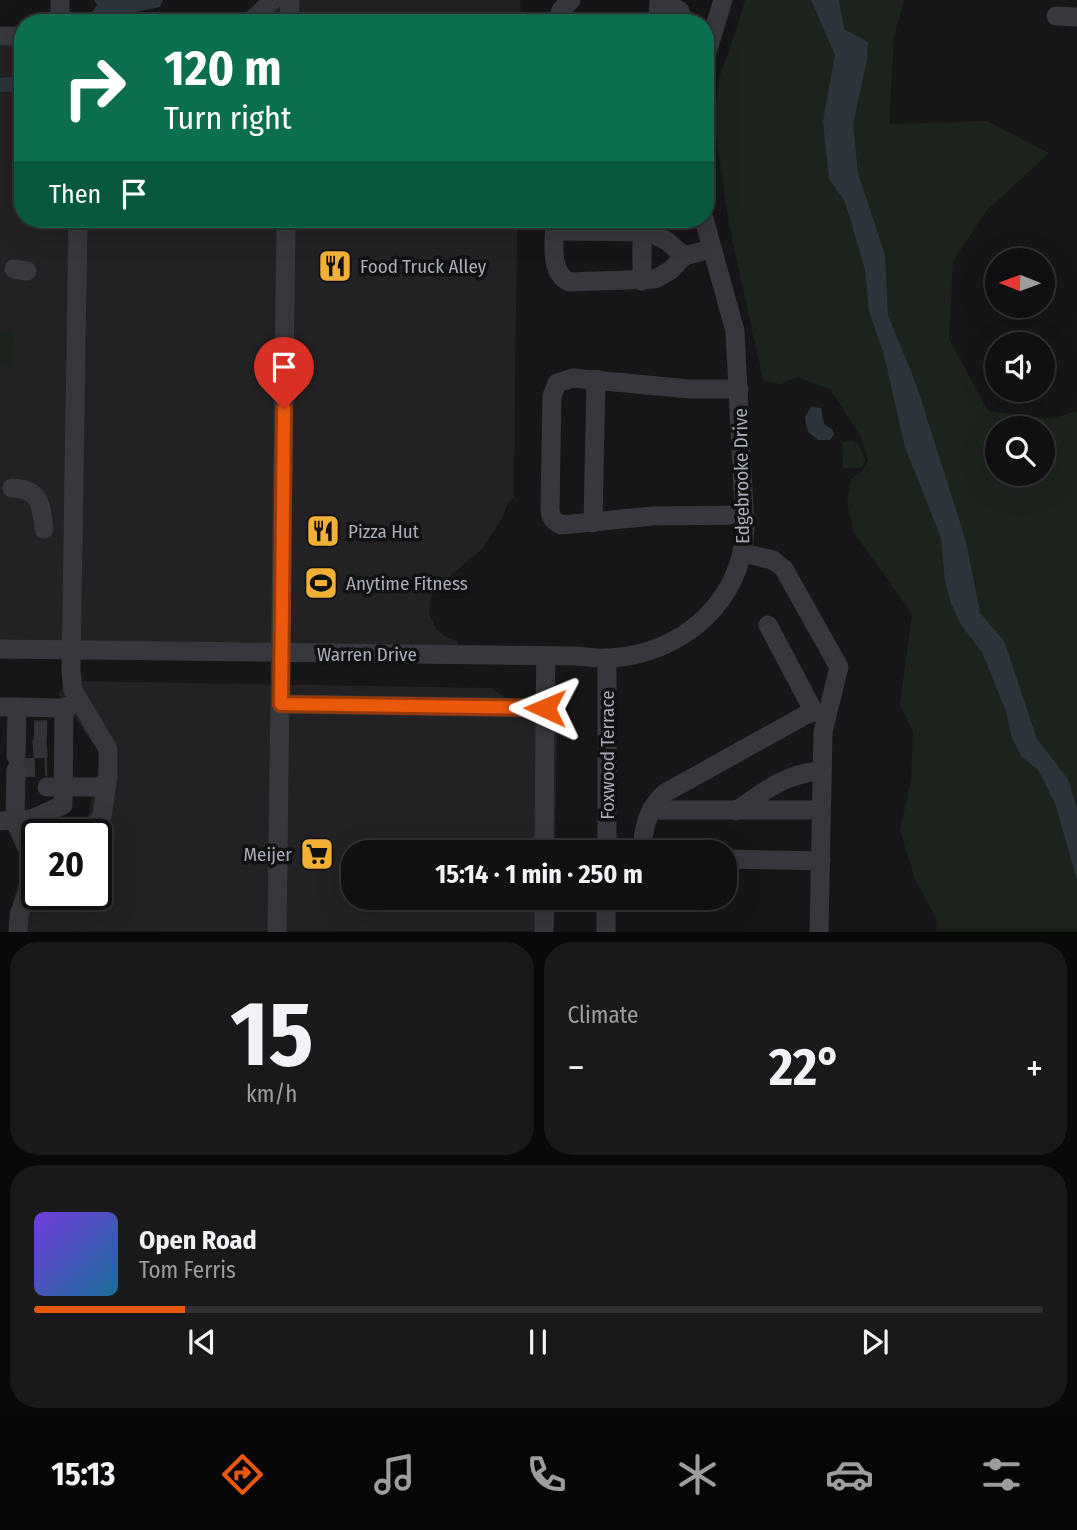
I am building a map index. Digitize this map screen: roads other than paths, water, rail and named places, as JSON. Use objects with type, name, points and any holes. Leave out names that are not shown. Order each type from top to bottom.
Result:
[{"type":"street","points":[[258,14],[273,0]]},
{"type":"street","points":[[560,14],[571,0]]},
{"type":"street","points":[[661,0],[681,14]]},
{"type":"street","points":[[714,19],[723,0]]},
{"type":"street","points":[[1056,16],[1077,17]]},
{"type":"street","points":[[78,228],[70,650],[73,690],[108,749],[106,787],[100,819]]},
{"type":"street","points":[[276,932],[286,228]]},
{"type":"street","points":[[555,228],[556,268],[564,280],[569,282],[642,281],[660,277],[684,256],[711,249]]},
{"type":"street","points":[[598,228],[642,231],[662,237],[684,256]]},
{"type":"street","name":"Edgebrooke Drive","points":[[607,659],[635,655],[657,648],[691,631],[709,616],[724,598],[743,553],[745,515],[737,346],[733,315],[706,228]]},
{"type":"street","points":[[642,231],[642,281]]},
{"type":"street","points":[[739,388],[689,389],[596,379],[566,379],[557,383],[553,389],[550,516],[554,522],[561,525],[653,516],[745,515]]},
{"type":"street","points":[[593,523],[596,379]]},
{"type":"street","points":[[12,488],[28,490],[34,494],[42,509],[44,529]]},
{"type":"street","points":[[743,553],[773,560],[784,569],[838,663],[839,671],[820,713],[822,771],[819,932]]},
{"type":"street","points":[[768,625],[820,713]]},
{"type":"street","name":"Warren Drive","points":[[0,649],[607,659]]},
{"type":"street","points":[[544,840],[546,656]]},
{"type":"street","name":"Foxwood Terrace","points":[[607,659],[607,840]]},
{"type":"street","points":[[9,707],[61,708],[81,703]]},
{"type":"street","points":[[281,704],[545,708]]},
{"type":"street","points":[[7,821],[32,819],[62,805],[39,758],[9,707]]},
{"type":"street","points":[[7,821],[61,708]]},
{"type":"street","points":[[643,840],[651,810],[665,793],[807,714],[820,713]]},
{"type":"street","points":[[39,758],[106,787]]},
{"type":"street","points":[[736,811],[786,779],[797,774],[822,771]]},
{"type":"street","points":[[651,810],[821,810]]},
{"type":"street","points":[[7,821],[21,844]]},
{"type":"street","points":[[737,859],[821,861]]},
{"type":"street","points":[[18,932],[21,909]]},
{"type":"street","points":[[544,910],[544,932]]},
{"type":"street","points":[[606,910],[606,932]]},
{"type":"tunnel","points":[[34,730],[47,730]]},
{"type":"tunnel","points":[[33,749],[47,748]]},
{"type":"tunnel","points":[[16,768],[47,767]]},
{"type":"place","name":"Food Truck Alley","points":[[335,266]]},
{"type":"place","name":"Pizza Hut","points":[[323,531]]},
{"type":"place","name":"Anytime Fitness","points":[[321,583]]},
{"type":"place","name":"Meijer","points":[[317,854]]}]
